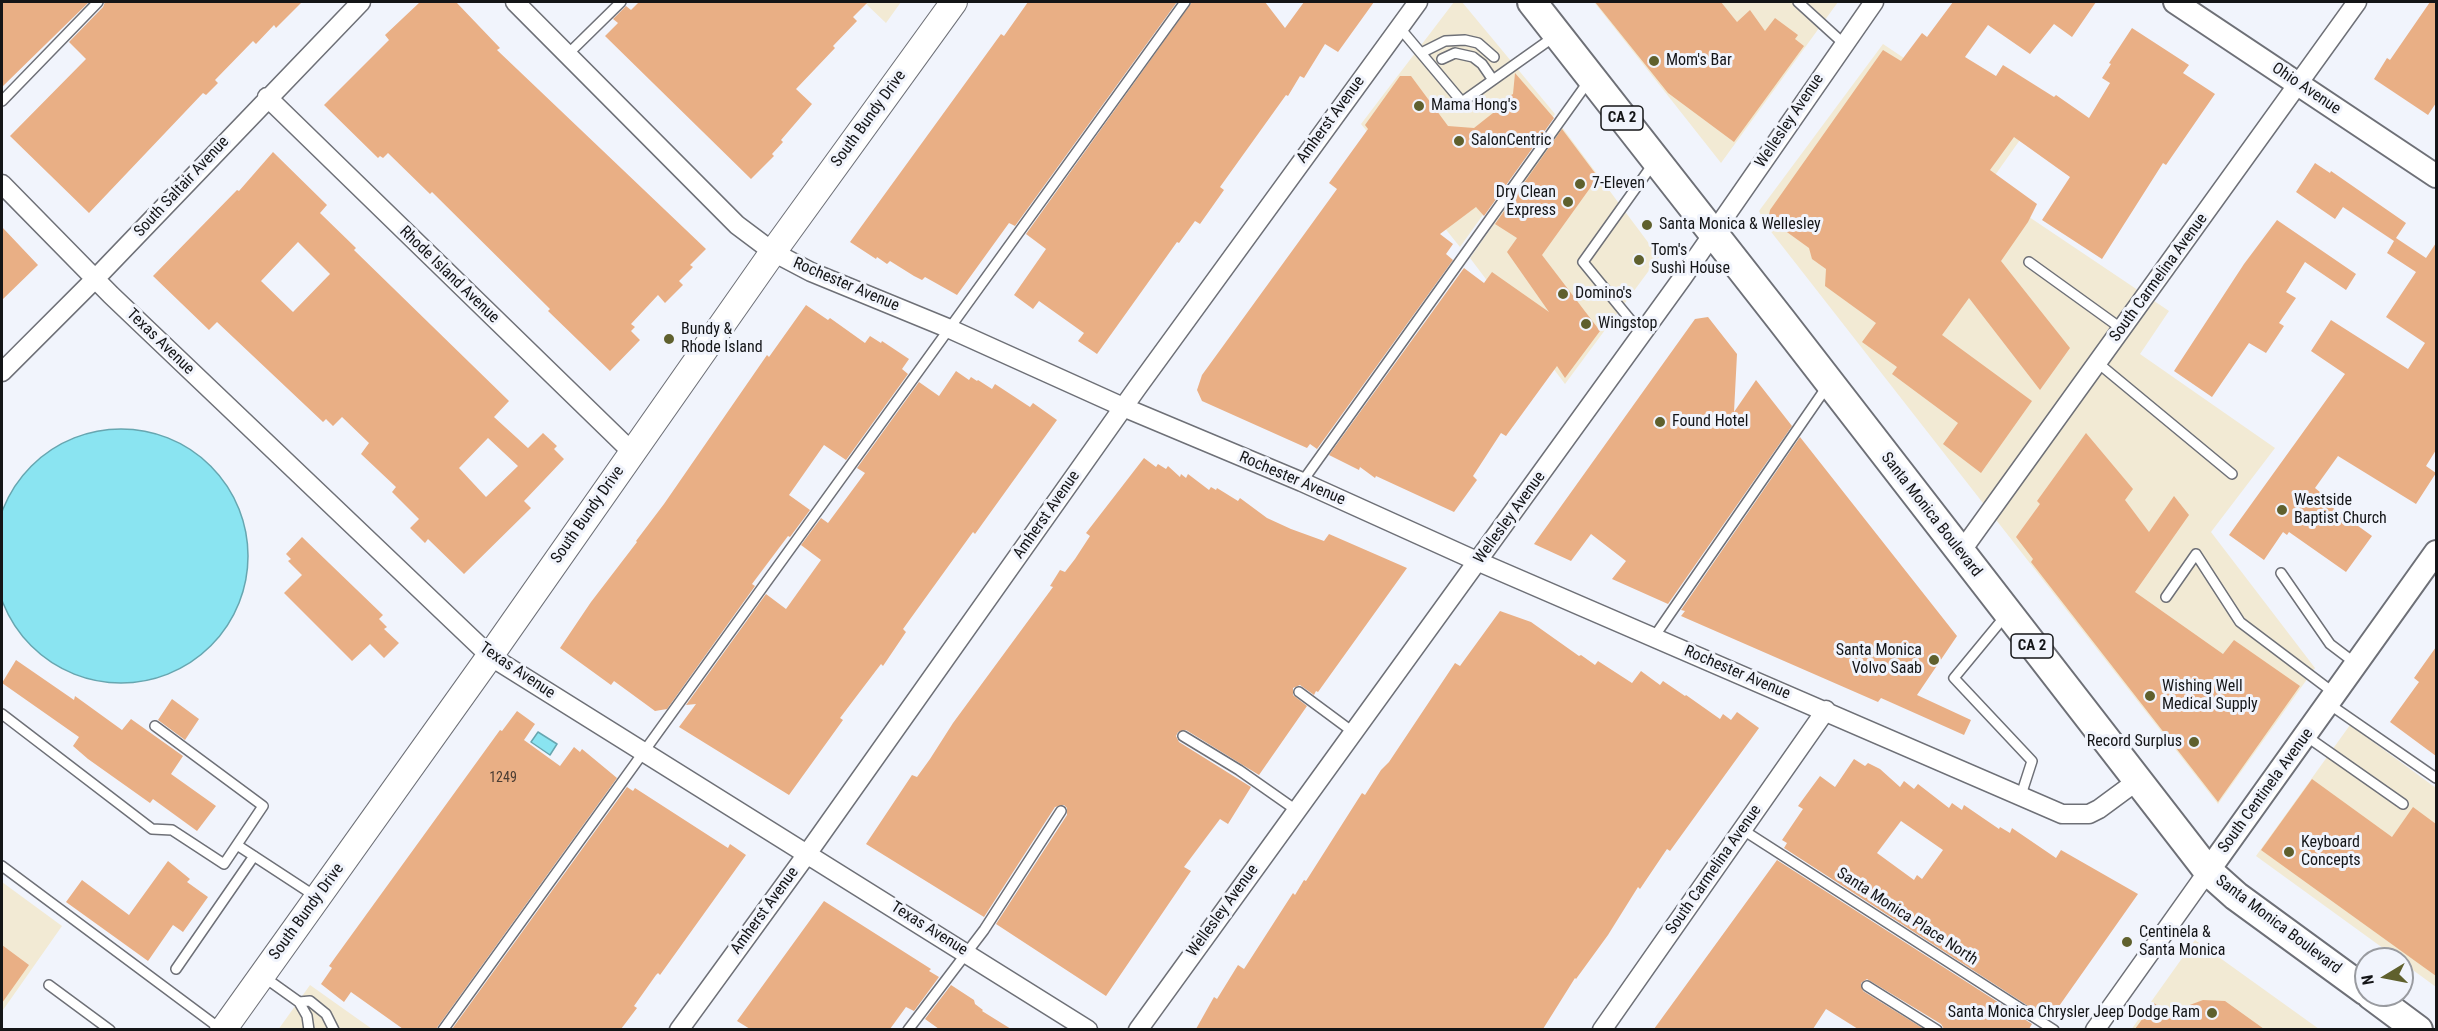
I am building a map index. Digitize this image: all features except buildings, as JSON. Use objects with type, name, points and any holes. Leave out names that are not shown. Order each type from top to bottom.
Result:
[{"type":"main road","name":"South Bundy Drive","points":[[222,1029],[490,656],[773,252],[954,2]]},
{"type":"main road","name":"Santa Monica Boulevard","points":[[1532,2],[2208,871],[2236,896],[2354,982]]},
{"type":"main road","points":[[2388,1007],[2418,1029]]},
{"type":"street","name":"South Saltair Avenue","points":[[2,372],[95,279],[267,97],[361,2]]},
{"type":"street","name":"Rochester Avenue","points":[[515,2],[737,225],[773,252],[811,272],[950,328],[1123,407],[1302,482],[1479,562],[2062,814],[2089,814],[2138,781]]},
{"type":"street","name":"Amherst Avenue","points":[[679,1029],[807,854],[1123,407],[1418,2]]},
{"type":"street","name":"Wellesley Avenue","points":[[1138,1029],[1479,562],[1713,235],[1843,43],[1874,2]]},
{"type":"street","name":"Ohio Avenue","points":[[2175,2],[2436,176]]},
{"type":"street","name":"South Carmelina Avenue","points":[[1960,553],[2357,2]]},
{"type":"street","name":"Rhode Island Avenue","points":[[267,97],[632,452]]},
{"type":"street","name":"Texas Avenue","points":[[2,184],[95,279],[490,656],[1088,1029]]},
{"type":"street","name":"South Centinela Avenue","points":[[2095,1029],[2436,552]]},
{"type":"street","name":"South Carmelina Avenue","points":[[1602,1029],[1826,711]]},
{"type":"lane","points":[[2,101],[98,2]]},
{"type":"lane","points":[[568,54],[621,2]]},
{"type":"lane","points":[[443,1029],[1185,2]]},
{"type":"lane","points":[[1797,2],[1843,43]]},
{"type":"lane","points":[[1399,27],[1461,102],[1557,34]]},
{"type":"lane","points":[[1421,53],[1445,41],[1465,40],[1478,43],[1494,57]]},
{"type":"lane","points":[[1442,59],[1455,53],[1473,57],[1482,64],[1493,80]]},
{"type":"lane","points":[[1302,482],[1591,78]]},
{"type":"lane","points":[[1642,334],[1583,262],[1656,161]]},
{"type":"lane","points":[[2029,262],[2122,329]]},
{"type":"lane","points":[[2098,363],[2232,474]]},
{"type":"lane","points":[[1654,637],[1830,383]]},
{"type":"lane","points":[[2166,597],[2196,554],[2240,622],[2332,699],[2436,778]]},
{"type":"lane","points":[[2281,573],[2330,644],[2357,664]]},
{"type":"lane","points":[[2008,614],[1954,678],[2032,761],[2020,795]]},
{"type":"lane","points":[[1299,693],[1353,732]]},
{"type":"lane","points":[[2,714],[152,829],[172,830],[224,864],[263,806],[155,726]]},
{"type":"lane","points":[[1183,736],[1239,770],[1296,810]]},
{"type":"lane","points":[[2306,736],[2403,804]]},
{"type":"lane","points":[[908,1029],[984,930],[1061,811]]},
{"type":"lane","name":"Santa Monica Place North","points":[[1743,831],[2054,1029]]},
{"type":"lane","points":[[237,845],[317,898]]},
{"type":"lane","points":[[176,969],[254,856]]},
{"type":"lane","points":[[2,866],[222,1029]]},
{"type":"lane","points":[[261,974],[299,1002],[307,1017],[309,1029]]},
{"type":"lane","points":[[49,984],[110,1029]]},
{"type":"lane","points":[[1867,986],[1937,1029]]},
{"type":"lane","points":[[299,1002],[310,1001],[326,1014],[334,1029]]},
{"type":"shaded area","points":[[864,2],[901,2],[886,23]]},
{"type":"shaded area","points":[[1454,2],[1462,2],[1555,114],[1460,247],[1361,124]]},
{"type":"shaded area","points":[[1594,2],[1838,2],[1721,163]]},
{"type":"shaded area","points":[[1883,44],[2022,137],[1986,188],[2169,311],[2140,354],[2275,448],[2211,532],[2315,668],[2218,804],[1765,224],[1759,211]]},
{"type":"shaded area","points":[[1562,127],[1659,257],[1565,384],[1470,258]]},
{"type":"shaded area","points":[[2350,725],[2436,788],[2436,987],[2414,971],[2414,947],[2381,947],[2256,856]]},
{"type":"shaded area","points":[[2,882],[62,926],[3,1010],[2,1009]]},
{"type":"shaded area","points":[[2195,940],[2319,1029],[2131,1030]]},
{"type":"shaded area","points":[[310,985],[372,1029],[278,1030]]},
{"type":"water","points":[[109,429],[133,429],[170,438],[192,450],[211,466],[227,485],[239,507],[246,531],[248,556],[246,581],[239,605],[227,627],[211,646],[192,662],[170,674],[133,683],[109,683],[72,674],[50,662],[23,637],[3,605],[-1,593],[-6,568],[-6,544],[3,507],[15,485],[40,458],[72,438],[84,434]]},
{"type":"water","points":[[538,732],[557,744],[550,755],[531,742]]},
{"type":"place","name":"Mom's Bar","points":[[1654,61]]},
{"type":"place","name":"Mama Hong's","points":[[1419,106]]},
{"type":"place","name":"SalonCentric","points":[[1459,141]]},
{"type":"place","name":"7-Eleven","points":[[1580,184]]},
{"type":"place","name":"Dry Clean Express","points":[[1568,202]]},
{"type":"place","name":"Santa Monica & Wellesley","points":[[1647,225]]},
{"type":"place","name":"Tom's Sushi House","points":[[1639,260]]},
{"type":"place","name":"Domino's","points":[[1563,294]]},
{"type":"place","name":"Wingstop","points":[[1586,324]]},
{"type":"place","name":"Bundy & Rhode Island","points":[[669,339]]},
{"type":"place","name":"Found Hotel","points":[[1660,422]]},
{"type":"place","name":"Westside Baptist Church","points":[[2282,510]]},
{"type":"place","name":"Santa Monica Volvo Saab","points":[[1934,660]]},
{"type":"place","name":"Wishing Well Medical Supply","points":[[2150,696]]},
{"type":"place","name":"Record Surplus","points":[[2194,742]]},
{"type":"place","name":"Keyboard Concepts","points":[[2289,852]]},
{"type":"place","name":"Centinela & Santa Monica","points":[[2127,942]]},
{"type":"place","name":"Santa Monica Chrysler Jeep Dodge Ram","points":[[2212,1013]]}]
